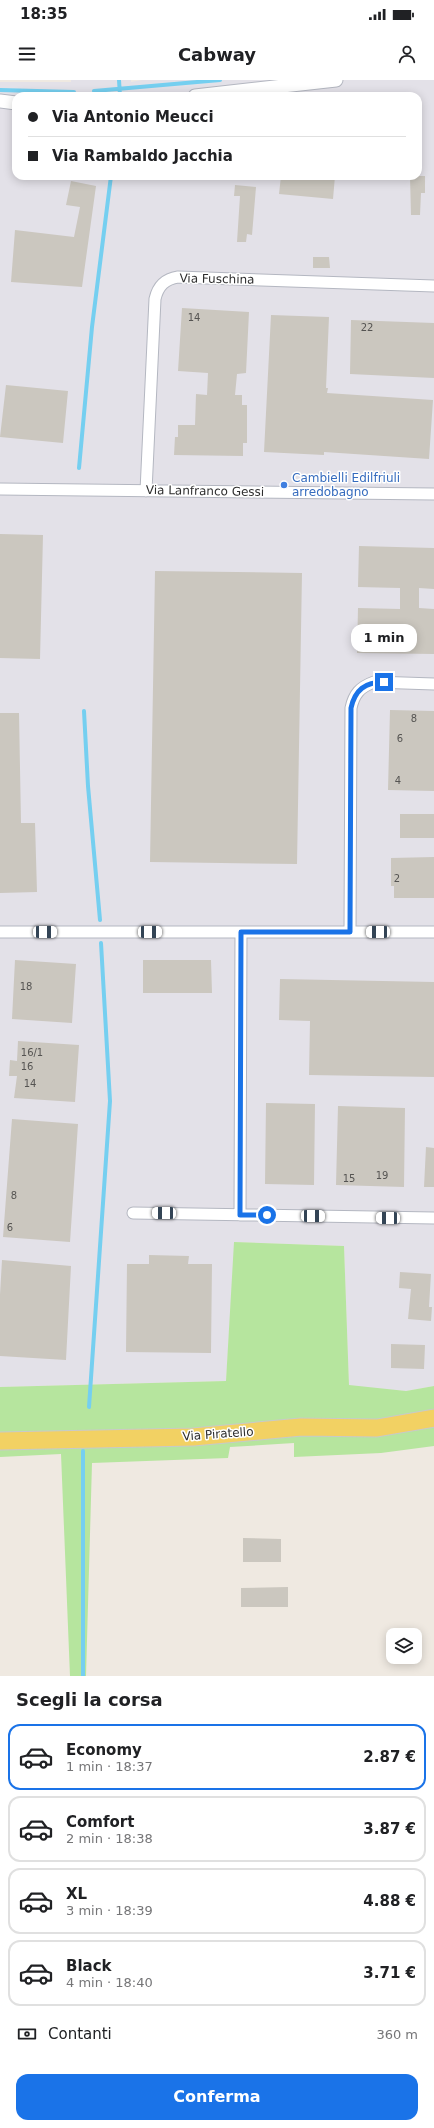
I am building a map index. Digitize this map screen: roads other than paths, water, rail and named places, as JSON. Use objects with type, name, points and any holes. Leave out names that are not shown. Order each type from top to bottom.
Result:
[{"type":"main road","name":"Via Piratello","points":[[0,1441],[205,1436],[301,1427],[377,1428],[434,1418]]},
{"type":"street","points":[[230,92],[336,80]]},
{"type":"street","points":[[0,101],[12,102]]},
{"type":"street","name":"Via Fuschina","points":[[146,490],[155,299],[160,286],[165,281],[178,277],[434,286]]},
{"type":"street","name":"Via Lanfranco Gessi","points":[[0,489],[434,494]]},
{"type":"street","points":[[350,932],[351,708],[353,698],[365,685],[374,682],[434,684]]},
{"type":"street","points":[[0,932],[434,932]]},
{"type":"street","points":[[240,1215],[241,932]]},
{"type":"street","points":[[133,1212],[434,1218]]},
{"type":"waterway","points":[[119,80],[120,92]]},
{"type":"waterway","points":[[94,91],[220,80]]},
{"type":"waterway","points":[[0,90],[74,92]]},
{"type":"waterway","points":[[79,468],[92,327],[110,180]]},
{"type":"waterway","points":[[84,711],[88,786],[100,920]]},
{"type":"waterway","points":[[89,1407],[110,1101],[101,943]]},
{"type":"waterway","points":[[83,1451],[83,1676]]},
{"type":"place","name":"Cambielli Edilfriuli arredobagno","points":[[284,485]]}]
